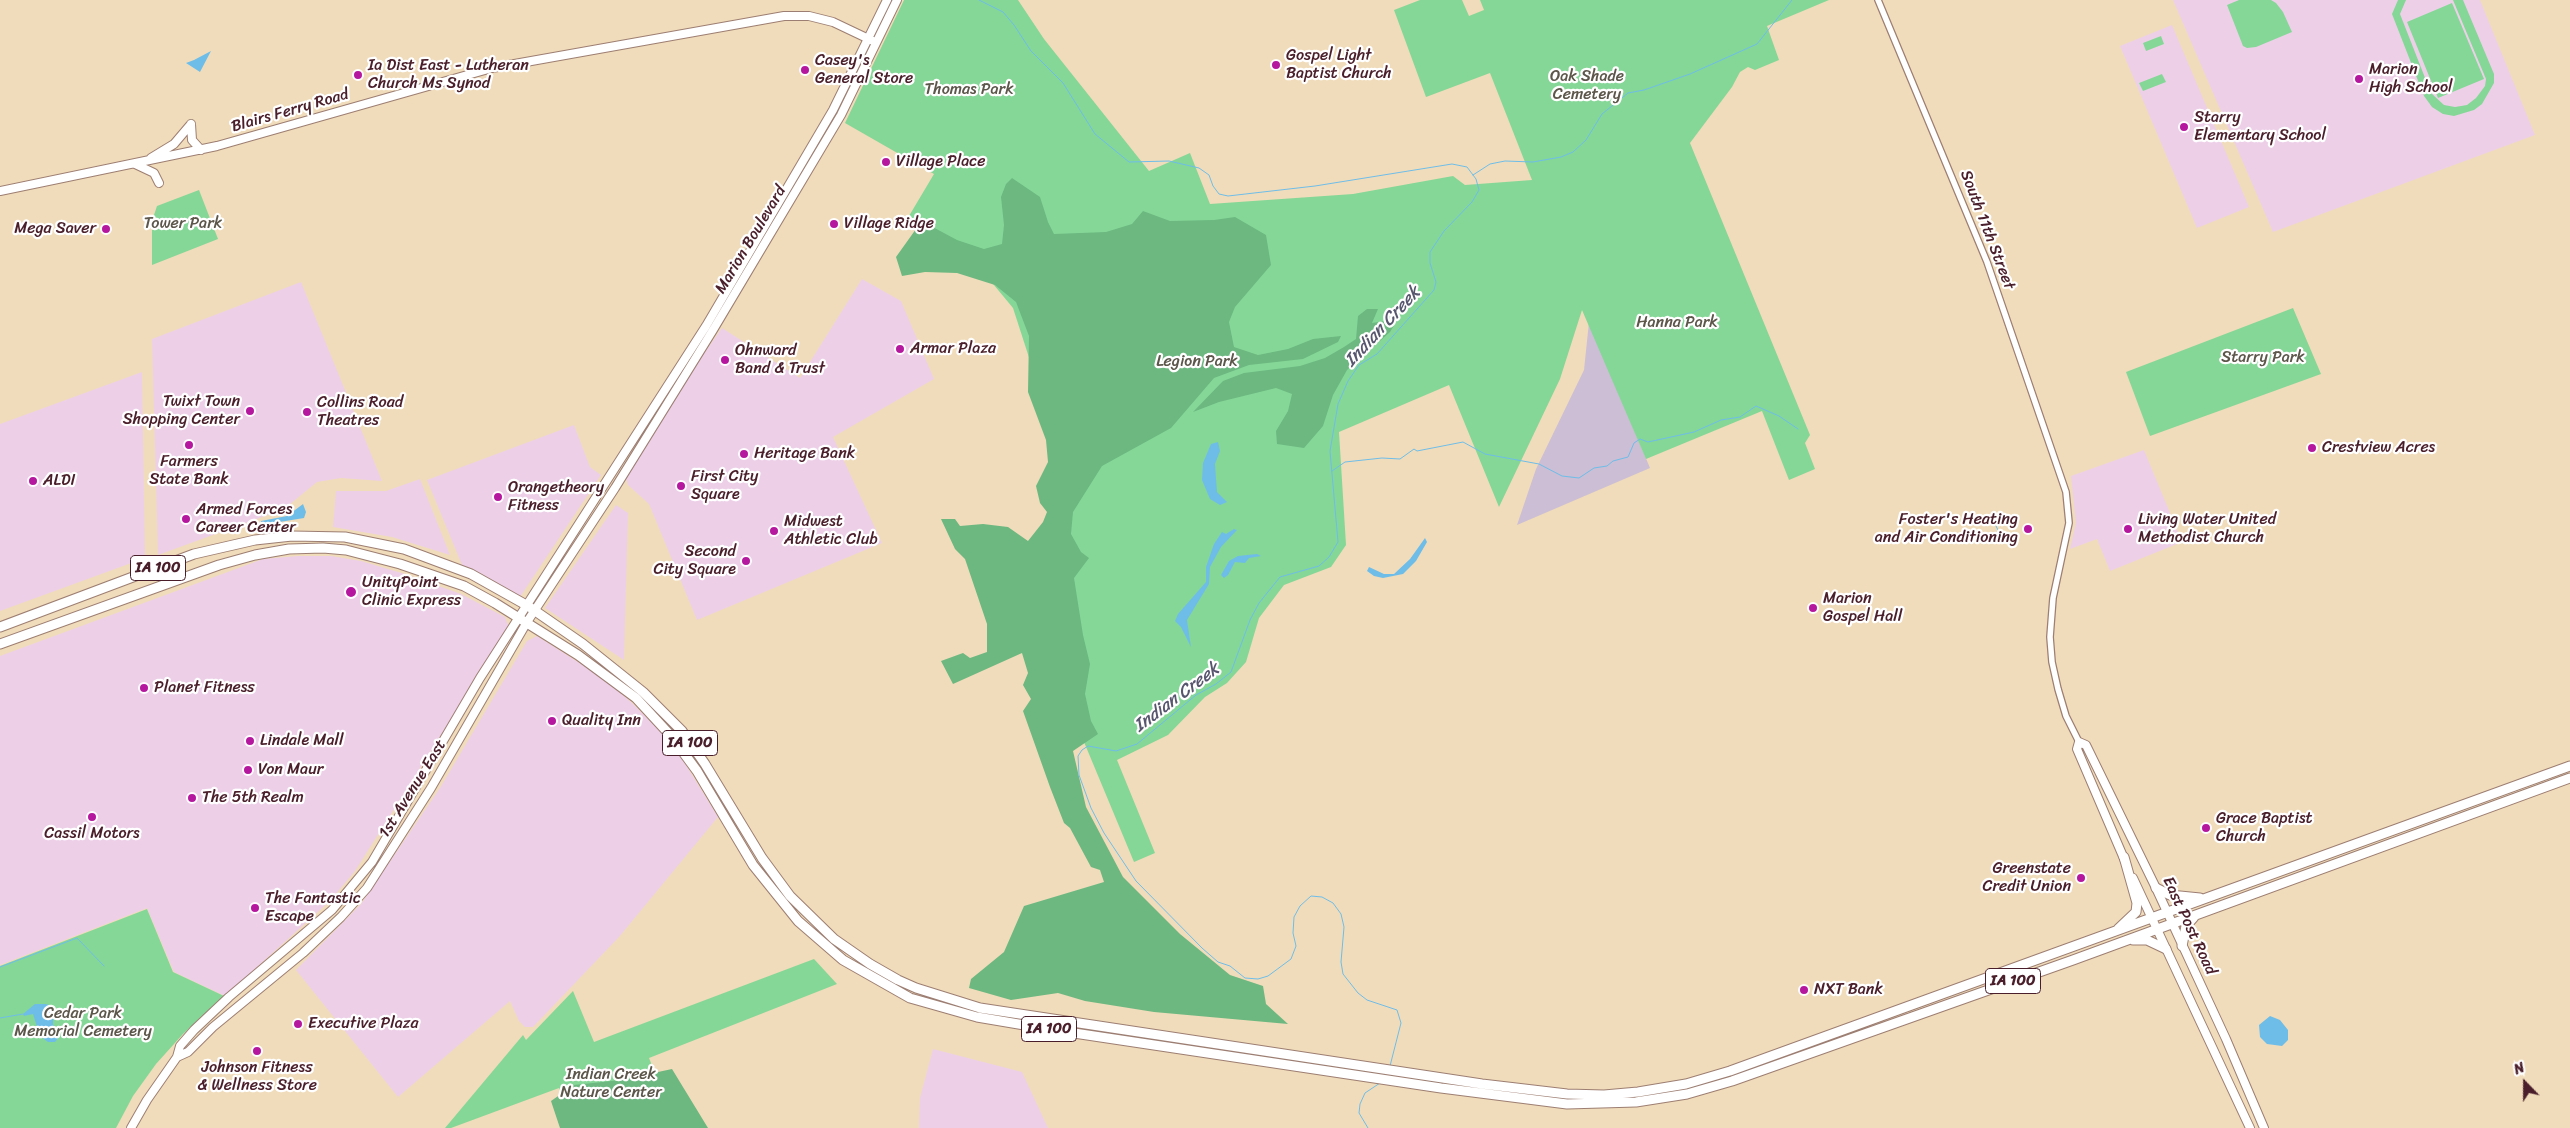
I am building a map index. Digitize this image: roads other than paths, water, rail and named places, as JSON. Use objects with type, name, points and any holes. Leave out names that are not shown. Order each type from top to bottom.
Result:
[{"type":"highway","name":"IA 100","points":[[0,627],[194,554],[255,540],[292,536],[345,537],[404,549],[471,574],[531,608],[591,649],[656,704],[682,731],[705,764],[762,858],[790,896],[834,938],[885,973],[916,988],[980,1008],[1443,1078],[1567,1094],[1604,1095],[1638,1092],[1686,1084],[1738,1068],[2112,934],[2570,766]]},
{"type":"highway","name":"IA 100","points":[[0,644],[219,565],[255,555],[290,549],[318,548],[368,554],[431,573],[464,586],[523,620],[618,684],[648,711],[672,737],[697,771],[753,865],[782,904],[825,946],[891,989],[910,998],[977,1017],[1441,1088],[1567,1104],[1636,1102],[1688,1094],[1759,1073],[2570,778]]},
{"type":"highway","points":[[2112,934],[2136,912],[2137,904],[2124,857]]},
{"type":"highway","points":[[2156,888],[2163,894],[2179,897],[2208,898]]},
{"type":"highway","points":[[2182,946],[2188,922],[2197,915]]},
{"type":"highway","points":[[2128,940],[2146,940],[2166,949]]},
{"type":"main road","name":"Marion Boulevard","points":[[607,483],[706,326],[834,110],[887,0]]},
{"type":"main road","name":"Marion Boulevard","points":[[615,488],[710,336],[841,115],[897,0]]},
{"type":"main road","name":"Blairs Ferry Road","points":[[0,191],[201,150],[492,68],[784,16],[809,16],[833,22],[877,43]]},
{"type":"main road","points":[[159,183],[154,173],[139,163],[174,144],[191,124],[192,140],[201,150]]},
{"type":"main road","name":"1st Avenue East","points":[[531,608],[607,483]]},
{"type":"main road","name":"1st Avenue East","points":[[131,1128],[146,1100],[177,1057],[180,1046],[194,1030],[229,997],[332,910],[372,862],[480,678],[615,488]]},
{"type":"main road","name":"1st Avenue East","points":[[177,1057],[188,1052],[213,1027],[309,947],[342,917],[367,888],[431,788],[523,620]]},
{"type":"main road","name":"East Post Road","points":[[2250,1128],[2152,919],[2076,749],[2079,742],[2086,745],[2168,913],[2226,1038],[2264,1128]]},
{"type":"street","name":"South 11th Street","points":[[1878,0],[1986,262],[2061,474]]},
{"type":"street","name":"East Post Road","points":[[2061,474],[2070,507],[2069,523],[2053,598],[2050,641],[2058,689],[2066,716],[2079,742]]},
{"type":"water","points":[[211,51],[200,72],[186,63],[194,60]]},
{"type":"water","points":[[1218,442],[1220,451],[1215,464],[1217,492],[1227,502],[1220,505],[1210,499],[1202,480],[1203,463],[1211,444]]},
{"type":"water","points":[[303,504],[306,512],[304,518],[261,525],[261,521],[287,516]]},
{"type":"water","points":[[1234,529],[1237,530],[1221,547],[1210,567],[1209,584],[1187,620],[1191,647],[1181,627],[1175,621],[1178,614],[1206,582],[1206,567],[1214,544],[1222,532],[1226,534]]},
{"type":"water","points":[[1425,538],[1427,542],[1416,561],[1403,574],[1383,578],[1374,576],[1367,571],[1369,567],[1384,574],[1394,574],[1410,559]]},
{"type":"water","points":[[1257,554],[1261,556],[1249,558],[1245,563],[1235,562],[1228,575],[1224,578],[1221,575],[1229,561],[1238,556]]},
{"type":"water","points":[[35,1004],[46,1004],[54,1007],[53,1024],[59,1037],[55,1042],[48,1042],[40,1036],[33,1014],[24,1016],[23,1014]]},
{"type":"water","points":[[2270,1016],[2280,1020],[2288,1030],[2288,1040],[2282,1046],[2267,1044],[2260,1037],[2259,1025]]},
{"type":"waterway","name":"Indian Creek","points":[[979,0],[1003,12],[1031,51],[1063,83],[1095,134],[1129,162],[1169,161],[1199,168],[1209,175],[1213,186],[1219,194],[1228,196],[1315,186],[1452,164],[1467,167],[1476,179],[1479,190],[1472,202],[1444,231],[1430,252],[1430,263],[1436,282],[1434,290],[1377,354],[1359,365],[1348,381],[1338,404],[1330,451],[1338,542],[1329,557],[1319,566],[1280,577],[1259,603],[1250,620],[1231,672],[1216,684],[1196,695],[1137,744],[1116,751],[1088,746],[1078,756],[1079,775],[1091,808],[1104,833],[1136,881],[1202,948],[1218,962],[1230,966],[1245,978],[1258,979],[1268,976],[1291,959],[1296,946],[1293,933],[1294,917],[1300,906],[1311,896],[1322,897],[1333,903],[1341,914],[1344,927],[1341,962],[1343,974],[1358,993],[1367,1000],[1397,1010],[1401,1023],[1390,1066]]},
{"type":"waterway","points":[[1473,175],[1490,164],[1505,161],[1533,162],[1561,157],[1573,152],[1586,140],[1602,114],[1628,93],[1644,90],[1690,74],[1757,44],[1792,0]]},
{"type":"waterway","points":[[1332,471],[1345,462],[1382,458],[1400,459],[1414,449],[1417,451],[1463,442],[1485,454],[1539,464],[1562,476],[1579,478],[1594,468],[1607,466],[1613,461],[1628,457],[1634,443],[1640,439],[1648,442],[1694,432],[1721,420],[1740,417],[1756,406],[1779,416],[1798,429]]},
{"type":"waterway","points":[[1969,525],[1991,516],[2001,536]]},
{"type":"waterway","points":[[0,967],[77,938],[104,966]]},
{"type":"waterway","points":[[0,1018],[23,1014]]},
{"type":"waterway","name":"Indian Creek","points":[[1368,1128],[1359,1113],[1360,1104],[1365,1093],[1380,1083]]},
{"type":"place","name":"Gospel Light Baptist Church","points":[[1276,65]]},
{"type":"place","name":"Casey's General Store","points":[[805,70]]},
{"type":"place","name":"Ia Dist East - Lutheran Church Ms Synod","points":[[358,75]]},
{"type":"place","name":"Marion High School","points":[[2359,79]]},
{"type":"place","name":"Starry Elementary School","points":[[2184,127]]},
{"type":"place","name":"Village Place","points":[[886,162]]},
{"type":"place","name":"Village Ridge","points":[[834,224]]},
{"type":"place","name":"Mega Saver","points":[[106,229]]},
{"type":"place","name":"Armar Plaza","points":[[900,349]]},
{"type":"place","name":"Ohnward Band & Trust","points":[[725,360]]},
{"type":"place","name":"Twixt Town Shopping Center","points":[[250,411]]},
{"type":"place","name":"Collins Road Theatres","points":[[307,412]]},
{"type":"place","name":"Farmers State Bank","points":[[189,445]]},
{"type":"place","name":"Crestview Acres","points":[[2312,448]]},
{"type":"place","name":"Heritage Bank","points":[[744,454]]},
{"type":"place","name":"ALDI","points":[[33,481]]},
{"type":"place","name":"First City Square","points":[[681,486]]},
{"type":"place","name":"Orangetheory Fitness","points":[[498,497]]},
{"type":"place","name":"Armed Forces Career Center","points":[[186,519]]},
{"type":"place","name":"Foster's Heating and Air Conditioning","points":[[2028,529]]},
{"type":"place","name":"Living Water United Methodist Church","points":[[2128,529]]},
{"type":"place","name":"Midwest Athletic Club","points":[[774,531]]},
{"type":"place","name":"Second City Square","points":[[746,561]]},
{"type":"place","name":"UnityPoint Clinic Express","points":[[351,592]]},
{"type":"place","name":"Marion Gospel Hall","points":[[1813,608]]},
{"type":"place","name":"Planet Fitness","points":[[144,688]]},
{"type":"place","name":"Quality Inn","points":[[552,721]]},
{"type":"place","name":"Lindale Mall","points":[[250,741]]},
{"type":"place","name":"Von Maur","points":[[248,770]]},
{"type":"place","name":"The 5th Realm","points":[[192,798]]},
{"type":"place","name":"Cassil Motors","points":[[92,817]]},
{"type":"place","name":"Grace Baptist Church","points":[[2206,828]]},
{"type":"place","name":"Greenstate Credit Union","points":[[2081,878]]},
{"type":"place","name":"The Fantastic Escape","points":[[255,908]]},
{"type":"place","name":"NXT Bank","points":[[1804,990]]},
{"type":"place","name":"Executive Plaza","points":[[298,1024]]},
{"type":"place","name":"Johnson Fitness & Wellness Store","points":[[257,1051]]},
{"type":"park label","name":"Oak Shade Cemetery","points":[[1587,86]]},
{"type":"park label","name":"Thomas Park","points":[[969,90]]},
{"type":"park label","name":"Tower Park","points":[[183,224]]},
{"type":"park label","name":"Hanna Park","points":[[1677,323]]},
{"type":"park label","name":"Starry Park","points":[[2263,358]]},
{"type":"park label","name":"Legion Park","points":[[1197,362]]},
{"type":"park label","name":"Cedar Park Memorial Cemetery","points":[[83,1023]]},
{"type":"park label","name":"Indian Creek Nature Center","points":[[611,1084]]}]
